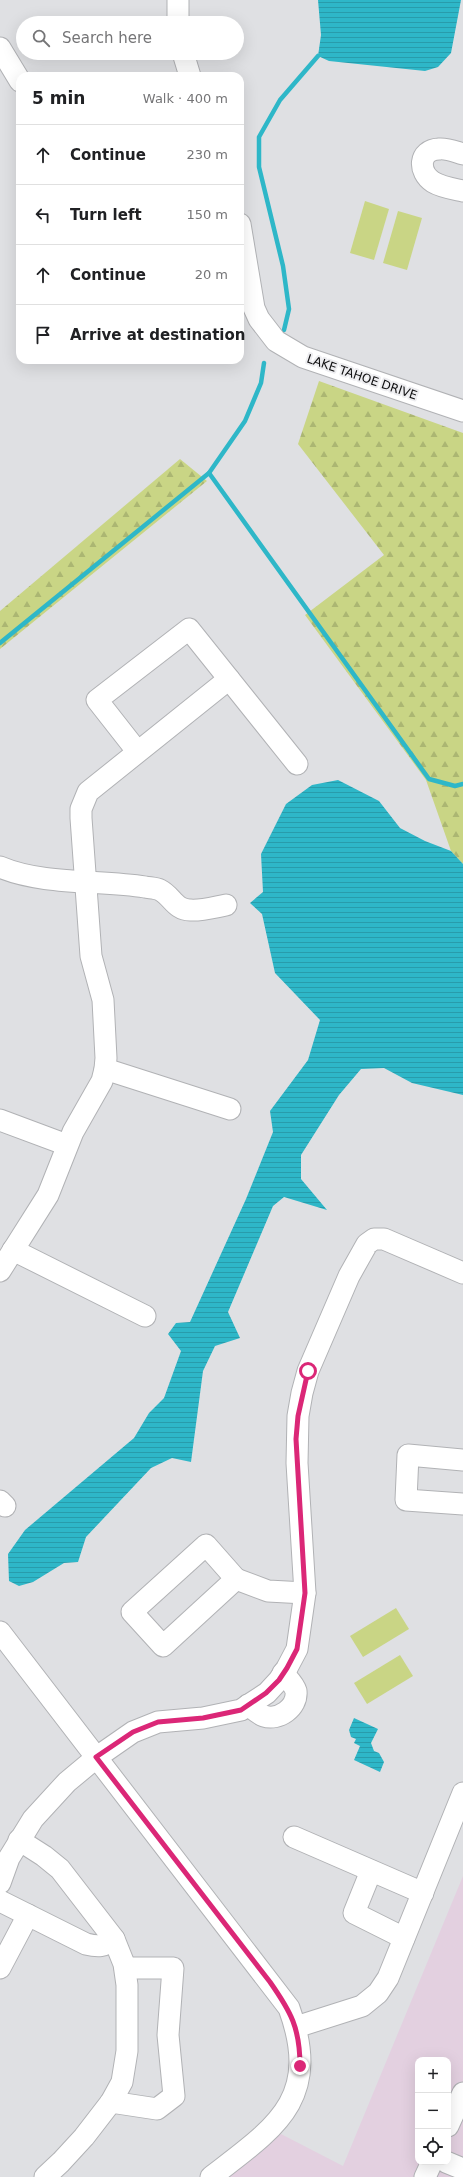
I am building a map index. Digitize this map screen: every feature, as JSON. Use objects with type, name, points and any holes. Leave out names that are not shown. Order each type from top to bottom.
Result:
[{"type":"street","points":[[178,0],[178,16]]},
{"type":"street","points":[[1,51],[16,75]]},
{"type":"street","points":[[185,60],[189,72]]},
{"type":"street","points":[[463,154],[440,148],[431,150],[425,156],[422,164],[423,171],[435,183],[463,191]]},
{"type":"street","name":"LAKE TAHOE DRIVE","points":[[244,250],[252,303],[259,319],[283,347],[303,357],[463,411]]},
{"type":"street","points":[[137,751],[97,700],[190,629],[296,764]]},
{"type":"street","points":[[0,1270],[48,1195],[67,1145],[102,1081],[106,1058],[103,1000],[91,956],[81,809],[88,792],[137,751],[229,679]]},
{"type":"street","points":[[0,867],[14,872],[85,882],[145,887],[160,890],[176,906],[189,910],[226,905]]},
{"type":"street","points":[[104,1069],[230,1109]]},
{"type":"street","points":[[0,1120],[67,1145]]},
{"type":"street","points":[[0,1882],[19,1840],[33,1819],[49,1800],[96,1757],[133,1732],[158,1722],[229,1714],[241,1710],[266,1693],[283,1673],[297,1649],[305,1593],[296,1463],[298,1416],[308,1371],[349,1276],[367,1244],[374,1239],[384,1239],[463,1273]]},
{"type":"street","points":[[13,1250],[144,1316]]},
{"type":"street","points":[[463,1460],[408,1455],[406,1500],[463,1504]]},
{"type":"street","points":[[236,1579],[163,1646],[132,1612],[206,1545],[236,1579],[268,1591],[305,1593]]},
{"type":"street","points":[[0,1632],[289,2008],[296,2027],[300,2047],[298,2084],[284,2112],[264,2136],[211,2177]]},
{"type":"street","points":[[248,1705],[262,1716],[273,1718],[284,1714],[292,1707],[296,1693],[293,1684],[283,1673]]},
{"type":"street","points":[[296,2027],[362,2006],[378,1994],[388,1978],[463,1793]]},
{"type":"street","points":[[294,1837],[423,1893]]},
{"type":"street","points":[[19,1840],[44,1856],[60,1869],[114,1939],[125,1968],[127,1985],[126,2064],[122,2082],[111,2102],[80,2142],[45,2177]]},
{"type":"street","points":[[371,1871],[354,1913],[404,1938]]},
{"type":"street","points":[[0,1901],[86,1944],[99,1947],[107,1945],[114,1939]]},
{"type":"street","points":[[0,1968],[28,1915]]},
{"type":"street","points":[[111,2102],[157,2109],[174,2096],[168,2035],[173,1968],[125,1968]]},
{"type":"street","points":[[451,2119],[463,2093]]},
{"type":"street","points":[[451,2164],[463,2169]]},
{"type":"street","points":[[425,2177],[431,2165]]},
{"type":"shaded area","points":[[463,1876],[463,2177],[225,2177],[281,2134],[343,2166]]},
{"type":"green space","points":[[365,201],[389,209],[374,260],[350,253]]},
{"type":"green space","points":[[398,211],[422,218],[407,270],[383,263]]},
{"type":"green space","points":[[319,381],[463,433],[463,864],[451,851],[426,780],[305,615],[384,555],[298,444]]},
{"type":"green space","points":[[180,459],[207,481],[0,649],[0,611]]},
{"type":"green space","points":[[396,1608],[409,1629],[363,1657],[350,1636]]},
{"type":"green space","points":[[400,1655],[413,1676],[367,1704],[354,1683]]},
{"type":"water","points":[[318,0],[461,0],[451,53],[438,67],[425,71],[329,61],[318,56],[321,35]]},
{"type":"water","points":[[338,780],[379,801],[400,828],[425,841],[451,851],[463,864],[463,1095],[412,1083],[384,1068],[361,1069],[339,1095],[301,1155],[301,1179],[327,1210],[284,1197],[273,1206],[228,1312],[240,1338],[215,1346],[203,1371],[191,1462],[172,1458],[151,1468],[86,1537],[78,1562],[64,1563],[33,1582],[19,1586],[9,1581],[8,1554],[25,1530],[134,1438],[149,1413],[164,1398],[181,1351],[168,1334],[176,1323],[190,1322],[246,1199],[273,1132],[270,1111],[308,1060],[320,1020],[275,973],[262,914],[250,903],[263,892],[261,854],[286,804],[312,785]]},
{"type":"water","points":[[354,1718],[378,1729],[371,1743],[374,1751],[379,1753],[384,1762],[380,1772],[354,1760],[360,1746],[354,1743],[356,1739],[351,1737],[349,1730]]},
{"type":"waterway","points":[[284,330],[289,309],[283,266],[259,167],[259,137],[280,100],[318,56]]},
{"type":"waterway","points":[[0,643],[209,473],[245,421],[261,383],[264,363]]},
{"type":"waterway","points":[[209,473],[429,779],[455,786],[463,784]]},
{"type":"route","points":[[300,2066],[300,2047],[296,2027],[289,2008],[96,1757],[133,1732],[158,1722],[203,1718],[229,1714],[241,1710],[266,1693],[279,1680],[287,1668],[297,1649],[305,1593],[296,1463],[296,1439],[302,1393],[308,1371]]}]
